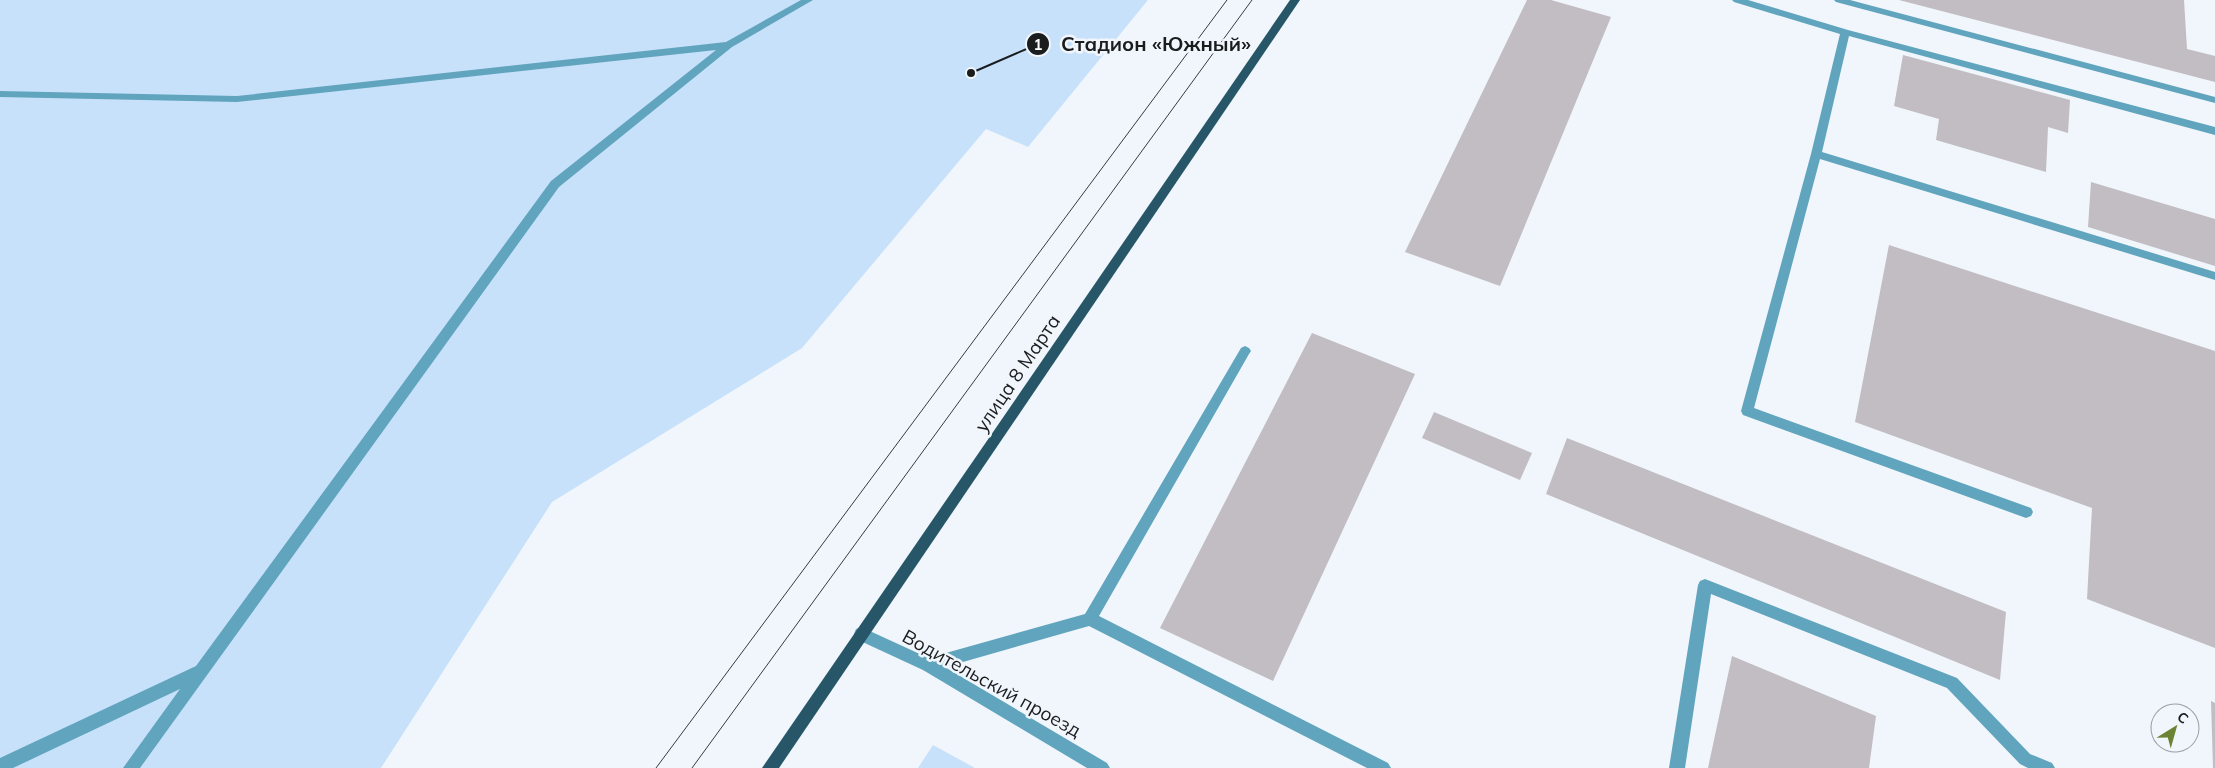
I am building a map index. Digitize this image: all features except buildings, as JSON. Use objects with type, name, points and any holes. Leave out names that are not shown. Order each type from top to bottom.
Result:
[{"type":"main road","name":"улица 8 Марта","points":[[770,768],[1295,0]]},
{"type":"street","points":[[131,768],[555,184],[728,46],[808,0]]},
{"type":"street","points":[[1738,0],[1845,32],[2215,131]]},
{"type":"street","points":[[1839,0],[2215,100]]},
{"type":"street","points":[[1845,32],[1816,154],[1747,411],[2026,512]]},
{"type":"street","points":[[0,94],[237,99],[728,46]]},
{"type":"street","points":[[1816,154],[2215,276]]},
{"type":"street","points":[[1090,620],[1245,351]]},
{"type":"street","points":[[1677,768],[1705,585],[1952,684],[2025,759],[2047,768]]},
{"type":"street","points":[[928,666],[1090,620],[1383,768]]},
{"type":"street","name":"Водительский проезд","points":[[861,634],[928,666],[1102,768]]},
{"type":"street","points":[[0,766],[201,671]]},
{"type":"shaded area","points":[[0,0],[1148,0],[1028,147],[986,129],[802,348],[552,502],[381,768],[0,768]]},
{"type":"shaded area","points":[[933,745],[975,768],[918,768]]},
{"type":"tram line","points":[[656,768],[1227,0]]},
{"type":"tram line","points":[[692,768],[1252,0]]},
{"type":"place","name":"Стадион «Южный»","points":[[971,73]]}]
